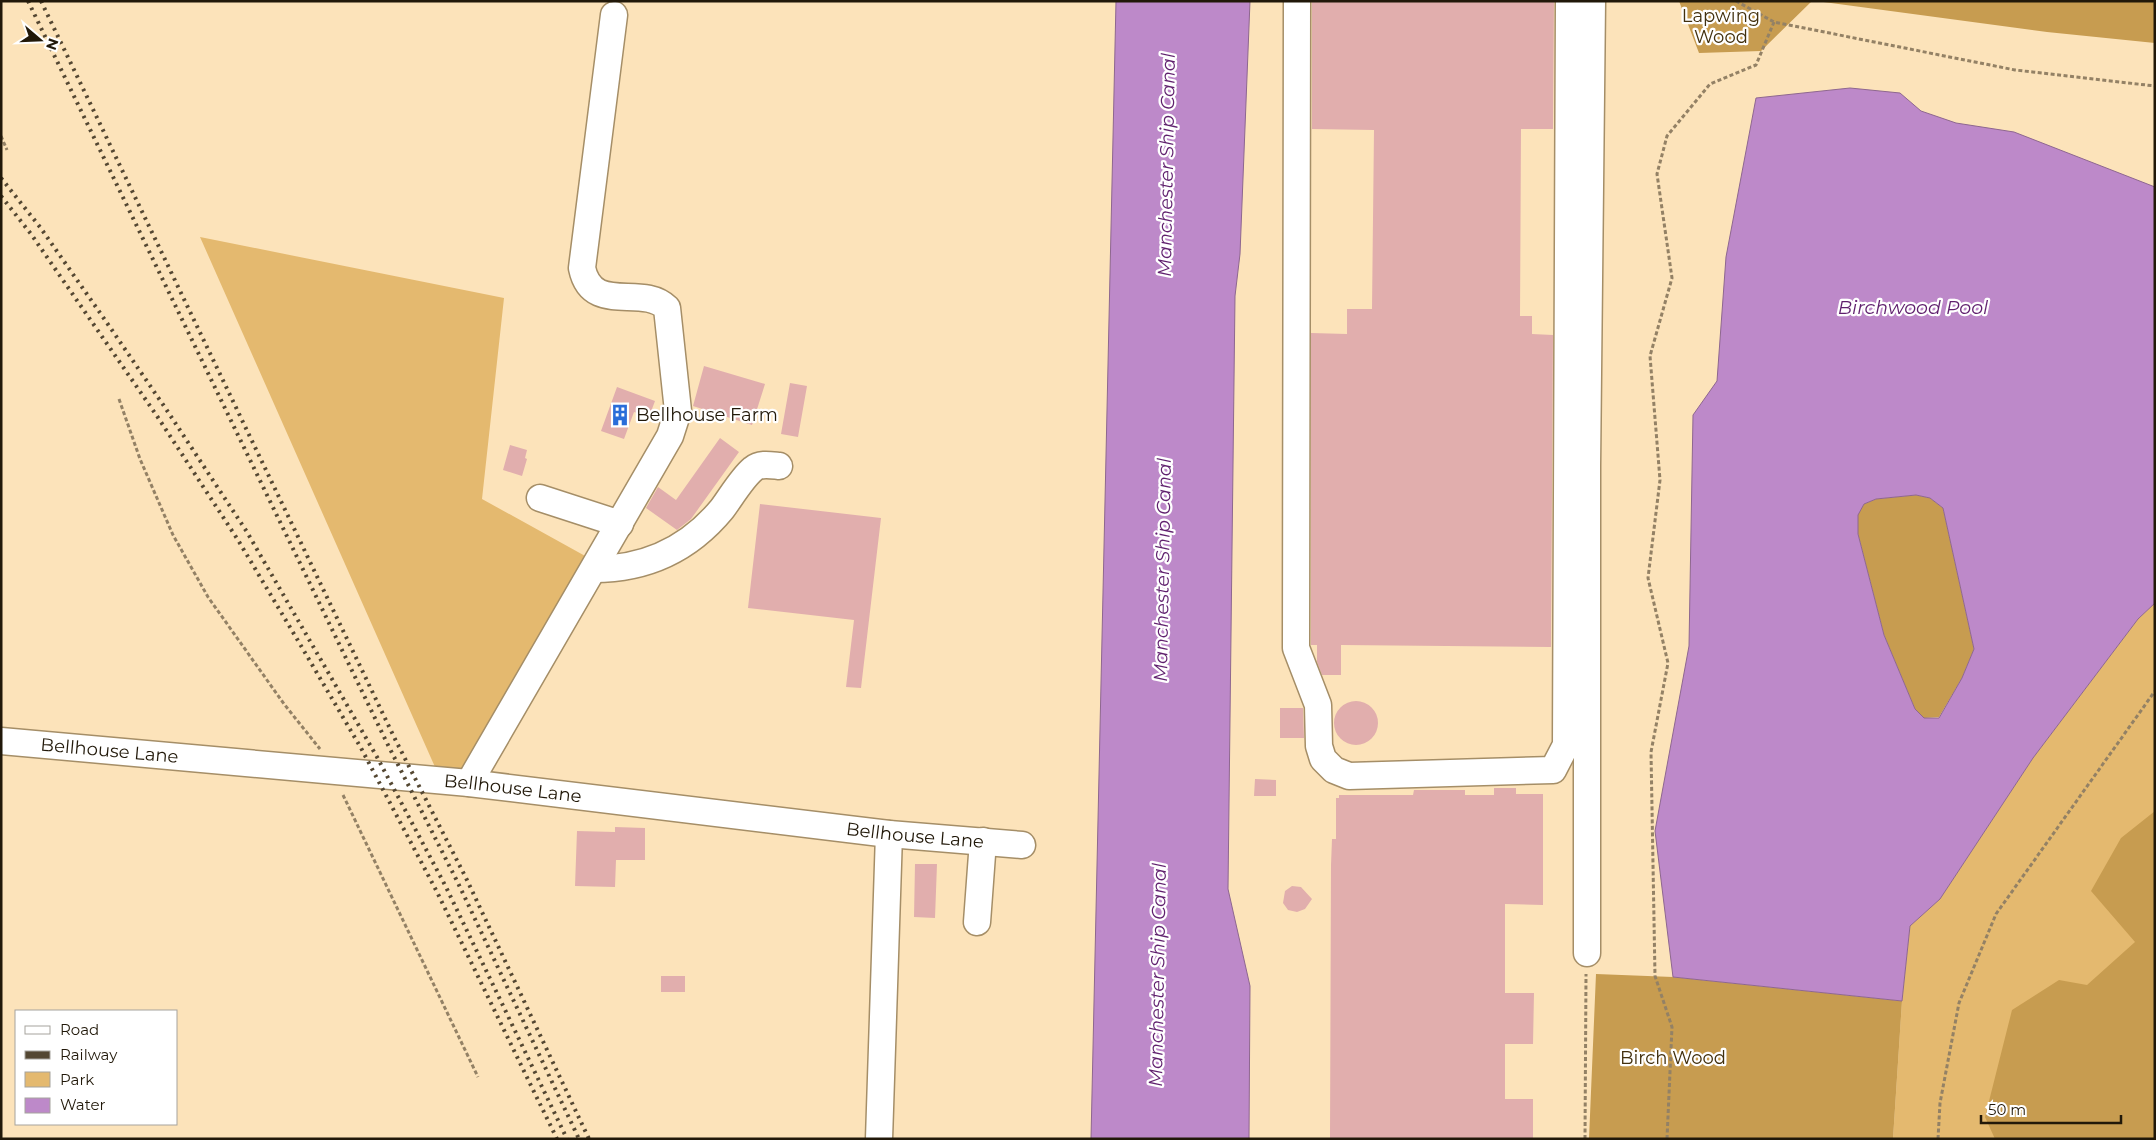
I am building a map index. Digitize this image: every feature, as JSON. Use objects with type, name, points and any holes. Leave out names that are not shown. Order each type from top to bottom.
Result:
[{"type":"street","points":[[1297,1],[1296,648],[1318,705],[1319,746],[1322,760],[1334,770],[1349,776],[1553,770],[1566,745],[1569,1]]},
{"type":"street","points":[[1587,953],[1587,466],[1592,1]]},
{"type":"street","points":[[469,783],[670,436],[678,411],[667,308],[662,303],[652,300],[603,295],[592,290],[584,280],[582,268],[614,15]]},
{"type":"street","points":[[594,569],[608,569],[652,561],[680,546],[701,530],[720,510],[753,469],[766,464],[779,466]]},
{"type":"street","points":[[540,498],[620,524]]},
{"type":"street","name":"Bellhouse Lane","points":[[1,741],[469,783],[889,834],[1022,845]]},
{"type":"street","points":[[879,1139],[889,834]]},
{"type":"street","points":[[977,922],[983,841]]},
{"type":"path","points":[[1736,1],[1774,22],[2015,70],[2155,86]]},
{"type":"path","points":[[1667,1139],[1672,1027],[1655,976],[1651,752],[1668,663],[1648,578],[1660,480],[1650,356],[1672,278],[1657,174],[1667,136],[1710,84],[1756,65],[1774,22]]},
{"type":"path","points":[[1,136],[8,150]]},
{"type":"path","points":[[119,399],[140,458],[174,535],[208,597],[284,704],[318,744],[382,872],[478,1077]]},
{"type":"path","points":[[1938,1139],[1940,1103],[1959,1003],[1996,914],[2155,691]]},
{"type":"path","points":[[1585,1139],[1587,953]]},
{"type":"green space","name":"Lapwing Wood","points":[[1679,1],[1812,1],[1761,51],[1699,53]]},
{"type":"green space","points":[[1816,1],[2155,1],[2155,43],[2047,32]]},
{"type":"green space","points":[[200,237],[504,298],[482,499],[596,562],[468,779],[439,776]]},
{"type":"green space","points":[[1916,495],[1930,498],[1943,508],[1974,649],[1962,678],[1939,717],[1924,718],[1915,709],[1884,635],[1858,534],[1858,514],[1864,504],[1876,499]]},
{"type":"green space","points":[[2155,603],[2155,1139],[1893,1139],[1902,1001],[1910,926],[1940,899],[2033,758],[2138,619]]},
{"type":"green space","points":[[2155,811],[2155,1139],[1995,1139],[1985,1117],[2012,1010],[2059,980],[2087,985],[2135,942],[2091,891],[2121,838]]},
{"type":"green space","name":"Birch Wood","points":[[1596,974],[1673,977],[1902,1001],[1893,1139],[1589,1139]]},
{"type":"water","name":"Manchester Ship Canal","points":[[1116,1],[1250,1],[1240,254],[1235,296],[1228,889],[1250,986],[1249,1139],[1091,1139]]},
{"type":"water","name":"Birchwood Pool","points":[[1850,88],[1900,93],[1921,111],[1956,123],[2014,132],[2155,187],[2155,603],[2138,619],[2033,758],[1940,899],[1910,926],[1902,1001],[1673,977],[1655,831],[1689,646],[1693,415],[1717,381],[1726,257],[1756,98]],"holes":[[[1916,495],[1930,498],[1943,508],[1974,649],[1962,678],[1939,718],[1924,718],[1915,709],[1884,635],[1858,534],[1858,515],[1864,504],[1876,499]]]},
{"type":"building","points":[[1312,1],[1554,1],[1553,129],[1521,129],[1520,316],[1532,316],[1532,334],[1553,335],[1551,647],[1341,645],[1341,675],[1322,675],[1317,662],[1317,645],[1311,645],[1311,333],[1347,334],[1347,309],[1372,309],[1374,130],[1312,129]]},
{"type":"building","points":[[704,366],[765,384],[752,425],[693,406]]},
{"type":"building","points":[[790,383],[807,386],[798,437],[781,434]]},
{"type":"building","name":"Bellhouse Farm","points":[[617,387],[655,401],[649,417],[634,412],[624,439],[601,431]]},
{"type":"building","points":[[720,438],[739,452],[691,519],[677,530],[646,508],[658,487],[676,500]]},
{"type":"building","points":[[510,445],[527,450],[525,458],[527,459],[522,476],[503,470]]},
{"type":"building","points":[[760,504],[881,518],[861,688],[846,687],[854,620],[748,608]]},
{"type":"building","points":[[1360,701],[1372,707],[1377,714],[1377,732],[1372,739],[1365,744],[1352,745],[1344,742],[1337,735],[1334,719],[1337,711],[1344,704]]},
{"type":"building","points":[[1280,708],[1303,708],[1304,738],[1280,738]]},
{"type":"building","points":[[1255,779],[1276,780],[1276,796],[1254,796]]},
{"type":"building","points":[[1494,788],[1516,788],[1516,794],[1543,794],[1543,905],[1505,904],[1505,993],[1534,993],[1533,1044],[1505,1044],[1505,1099],[1533,1099],[1533,1139],[1330,1139],[1331,865],[1332,839],[1336,839],[1336,798],[1339,798],[1339,795],[1413,795],[1414,790],[1465,790],[1465,795],[1494,795]]},
{"type":"building","points":[[615,827],[645,828],[645,860],[616,860],[615,887],[575,886],[577,831],[615,832]]},
{"type":"building","points":[[915,864],[937,864],[935,918],[914,917]]},
{"type":"building","points":[[1292,886],[1301,887],[1312,899],[1305,909],[1297,912],[1288,910],[1283,903],[1285,891]]},
{"type":"building","points":[[661,976],[685,976],[685,992],[661,992]]},
{"type":"railway","points":[[28,1],[387,743],[458,883],[579,1139]]},
{"type":"railway","points":[[41,1],[395,739],[466,878],[589,1139]]},
{"type":"railway","points":[[1,178],[40,227],[105,320],[247,532],[377,757],[446,887],[567,1139]]},
{"type":"railway","points":[[1,196],[31,234],[157,416],[238,540],[297,639],[361,748],[437,892],[557,1139]]},
{"type":"place","name":"Bellhouse Farm","points":[[620,415]]}]
